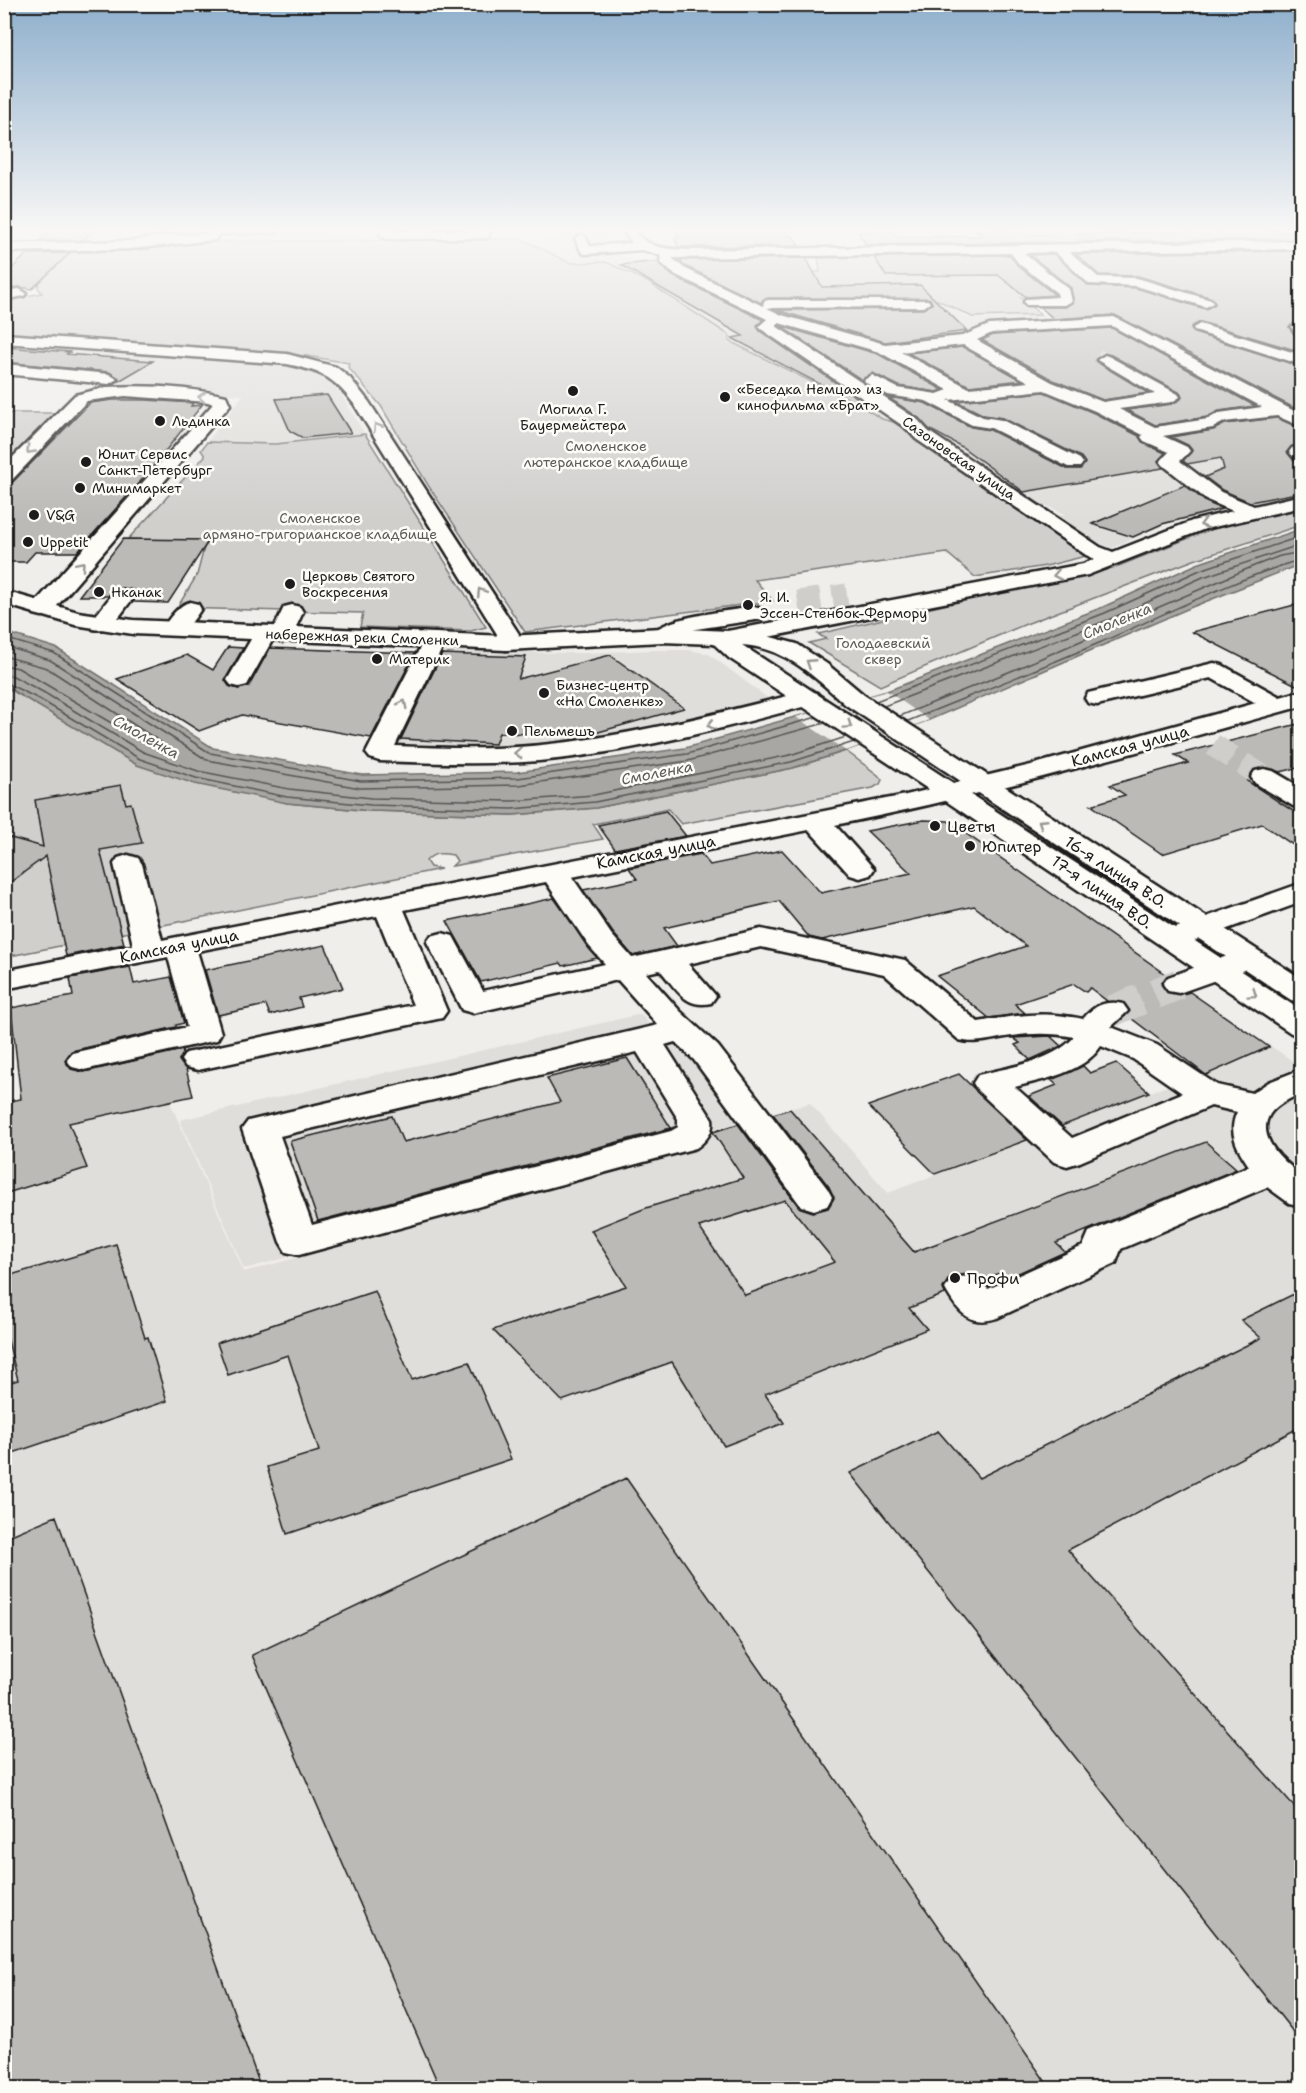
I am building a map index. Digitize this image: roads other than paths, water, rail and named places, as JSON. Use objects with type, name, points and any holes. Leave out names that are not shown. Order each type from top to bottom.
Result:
[{"type":"street","name":"Сазоновская улица","points":[[766,326],[1093,551],[1113,559]]},
{"type":"street","points":[[803,326],[884,349],[965,392]]},
{"type":"street","points":[[1046,326],[1066,338]]},
{"type":"street","points":[[884,349],[965,340],[989,329],[1050,326]]},
{"type":"street","points":[[1123,326],[1302,422]]},
{"type":"street","points":[[1302,327],[1298,327],[1302,332]]},
{"type":"street","points":[[1200,328],[1302,360]]},
{"type":"street","points":[[4,338],[287,359],[331,369],[346,381],[361,402],[398,472],[508,634],[506,643]]},
{"type":"street","points":[[965,340],[1046,385],[1101,407],[1153,433],[1213,423],[1219,418]]},
{"type":"street","points":[[184,368],[209,353]]},
{"type":"street","points":[[4,355],[49,359]]},
{"type":"street","points":[[1105,360],[1172,397],[1219,418],[1281,410]]},
{"type":"street","points":[[4,369],[109,378]]},
{"type":"street","points":[[303,379],[338,375]]},
{"type":"street","points":[[4,380],[47,383],[81,398]]},
{"type":"street","points":[[872,380],[894,392],[930,397],[1046,385]]},
{"type":"street","points":[[4,477],[81,398],[101,392],[114,392],[208,397],[220,400],[222,405],[42,609]]},
{"type":"street","points":[[930,397],[978,421],[996,424],[1074,463]]},
{"type":"street","points":[[1101,407],[1172,397]]},
{"type":"street","points":[[1153,433],[1150,436],[1181,452],[1169,461],[1214,496],[1251,512]]},
{"type":"street","name":"набережная реки Смоленки","points":[[722,639],[866,599],[1088,568],[1199,525],[1302,501]]},
{"type":"street","points":[[99,629],[123,596]]},
{"type":"street","name":"набережная реки Смоленки","points":[[4,597],[99,629],[173,629],[506,643],[662,635],[752,639],[789,649],[819,669],[855,700],[901,730]]},
{"type":"street","points":[[662,635],[691,622],[737,611],[791,608],[866,599]]},
{"type":"street","points":[[173,629],[190,609]]},
{"type":"street","points":[[239,680],[292,612]]},
{"type":"street","points":[[722,639],[737,653],[816,704]]},
{"type":"street","points":[[435,640],[379,753],[469,755],[539,753],[706,726],[748,715],[816,704]]},
{"type":"street","points":[[1097,698],[1214,670],[1289,702]]},
{"type":"street","points":[[727,699],[748,715]]},
{"type":"street","name":"Камская улица","points":[[4,980],[816,821],[953,792],[1289,702]]},
{"type":"street","name":"17-я линия В.О.","points":[[816,704],[871,742],[953,792],[1302,1026]]},
{"type":"street","name":"16-я линия В.О.","points":[[901,730],[1302,993]]},
{"type":"street","points":[[1187,730],[1213,745]]},
{"type":"street","points":[[1302,770],[1266,778],[1302,800]]},
{"type":"street","points":[[816,821],[860,869]]},
{"type":"street","points":[[84,1060],[205,1033],[128,864]]},
{"type":"street","points":[[554,872],[600,940],[681,1029],[706,1053],[754,1121],[814,1197]]},
{"type":"street","points":[[1172,939],[1302,892]]},
{"type":"street","points":[[198,1060],[431,1011],[387,905]]},
{"type":"street","points":[[442,942],[473,1003],[761,938],[894,967],[971,1033],[1010,1026],[1102,1021],[1208,1095],[1235,1099],[1256,1107]]},
{"type":"street","points":[[1179,984],[1247,958]]},
{"type":"street","points":[[668,960],[700,996]]},
{"type":"street","points":[[1102,1021],[1085,1046],[1071,1057],[990,1083],[1067,1154],[1208,1095]]},
{"type":"street","points":[[646,1040],[695,1119],[696,1127],[692,1134],[683,1140],[299,1242],[260,1129],[646,1040],[681,1029]]},
{"type":"street","points":[[1302,1080],[1267,1097],[1256,1107],[1250,1122],[1253,1143],[1271,1171],[1302,1194]]},
{"type":"street","points":[[965,1289],[983,1308],[1102,1253],[1096,1236],[1271,1171]]},
{"type":"water","name":"Смоленка","points":[[1301,529],[1301,564],[1192,607],[929,720],[793,768],[596,808],[513,815],[371,811],[287,803],[195,784],[137,765],[5,686],[5,632],[56,648],[213,748],[362,775],[517,772],[685,748],[887,691],[1103,607],[1197,564]]},
{"type":"tunnel","points":[[1097,355],[1105,360]]},
{"type":"tunnel","points":[[798,602],[847,595]]},
{"type":"tunnel","points":[[1213,745],[1264,777]]},
{"type":"tunnel","points":[[1112,1011],[1179,984]]},
{"type":"place","name":"Могила Г. Бауермейстера","points":[[573,391]]},
{"type":"place","name":"«Беседка Немца» из кинофильма «Брат»","points":[[725,397]]},
{"type":"place","name":"Льдинка","points":[[160,421]]},
{"type":"place","name":"Юнит Сервис Санкт-Петербург","points":[[86,462]]},
{"type":"place","name":"Минимаркет","points":[[80,488]]},
{"type":"place","name":"V&G","points":[[34,515]]},
{"type":"place","name":"Uppetit","points":[[28,542]]},
{"type":"place","name":"Церковь Святого Воскресения","points":[[290,584]]},
{"type":"place","name":"Нканак","points":[[99,592]]},
{"type":"place","name":"Я. И. Эссен-Стенбок-Фермору","points":[[748,605]]},
{"type":"place","name":"Материк","points":[[377,659]]},
{"type":"place","name":"Бизнес-центр «На Смоленке»","points":[[544,693]]},
{"type":"place","name":"Пельмешъ","points":[[512,731]]},
{"type":"place","name":"Цветы","points":[[935,826]]},
{"type":"place","name":"Юпитер","points":[[970,846]]},
{"type":"place","name":"Профи","points":[[955,1278]]},
{"type":"park label","name":"Смоленское лютеранское кладбище","points":[[606,454]]},
{"type":"park label","name":"Смоленское армяно-григорианское кладбище","points":[[320,526]]},
{"type":"park label","name":"Голодаевский сквер","points":[[883,652]]}]
